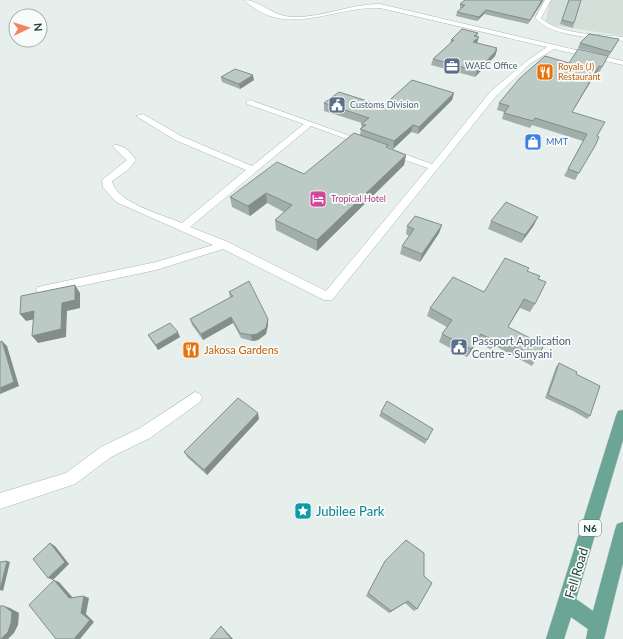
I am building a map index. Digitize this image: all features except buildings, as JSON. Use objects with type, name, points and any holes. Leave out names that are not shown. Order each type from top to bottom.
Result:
[{"type":"main road","name":"Fell Road","points":[[555,639],[623,416]]},
{"type":"main road","points":[[567,603],[597,632],[623,530]]},
{"type":"street","points":[[247,0],[282,18],[296,20],[307,19],[360,5],[380,6],[552,47],[623,62]]},
{"type":"street","points":[[548,0],[538,18],[548,28],[623,39]]},
{"type":"street","points":[[117,147],[129,155],[132,160],[126,167],[107,180],[108,187],[119,200],[224,245],[328,296],[494,92],[529,62],[552,47]]},
{"type":"street","points":[[250,102],[432,167]]},
{"type":"street","points":[[140,116],[178,138],[253,170]]},
{"type":"street","points":[[183,227],[310,123]]},
{"type":"street","points":[[42,290],[156,266],[224,245]]},
{"type":"street","points":[[0,501],[70,479],[106,452],[145,433],[195,398]]},
{"type":"shaded area","points":[[550,0],[623,0],[623,36],[545,24]]},
{"type":"place","name":"WAEC Office","points":[[452,66]]},
{"type":"place","name":"Royals (J) Restaurant","points":[[545,72]]},
{"type":"place","name":"Customs Division","points":[[337,105]]},
{"type":"place","name":"MMT","points":[[533,142]]},
{"type":"place","name":"Tropical Hotel","points":[[318,199]]},
{"type":"place","name":"Passport Application Centre - Sunyani","points":[[459,347]]},
{"type":"place","name":"Jakosa Gardens","points":[[191,350]]},
{"type":"place","name":"Jubilee Park","points":[[303,511]]}]
